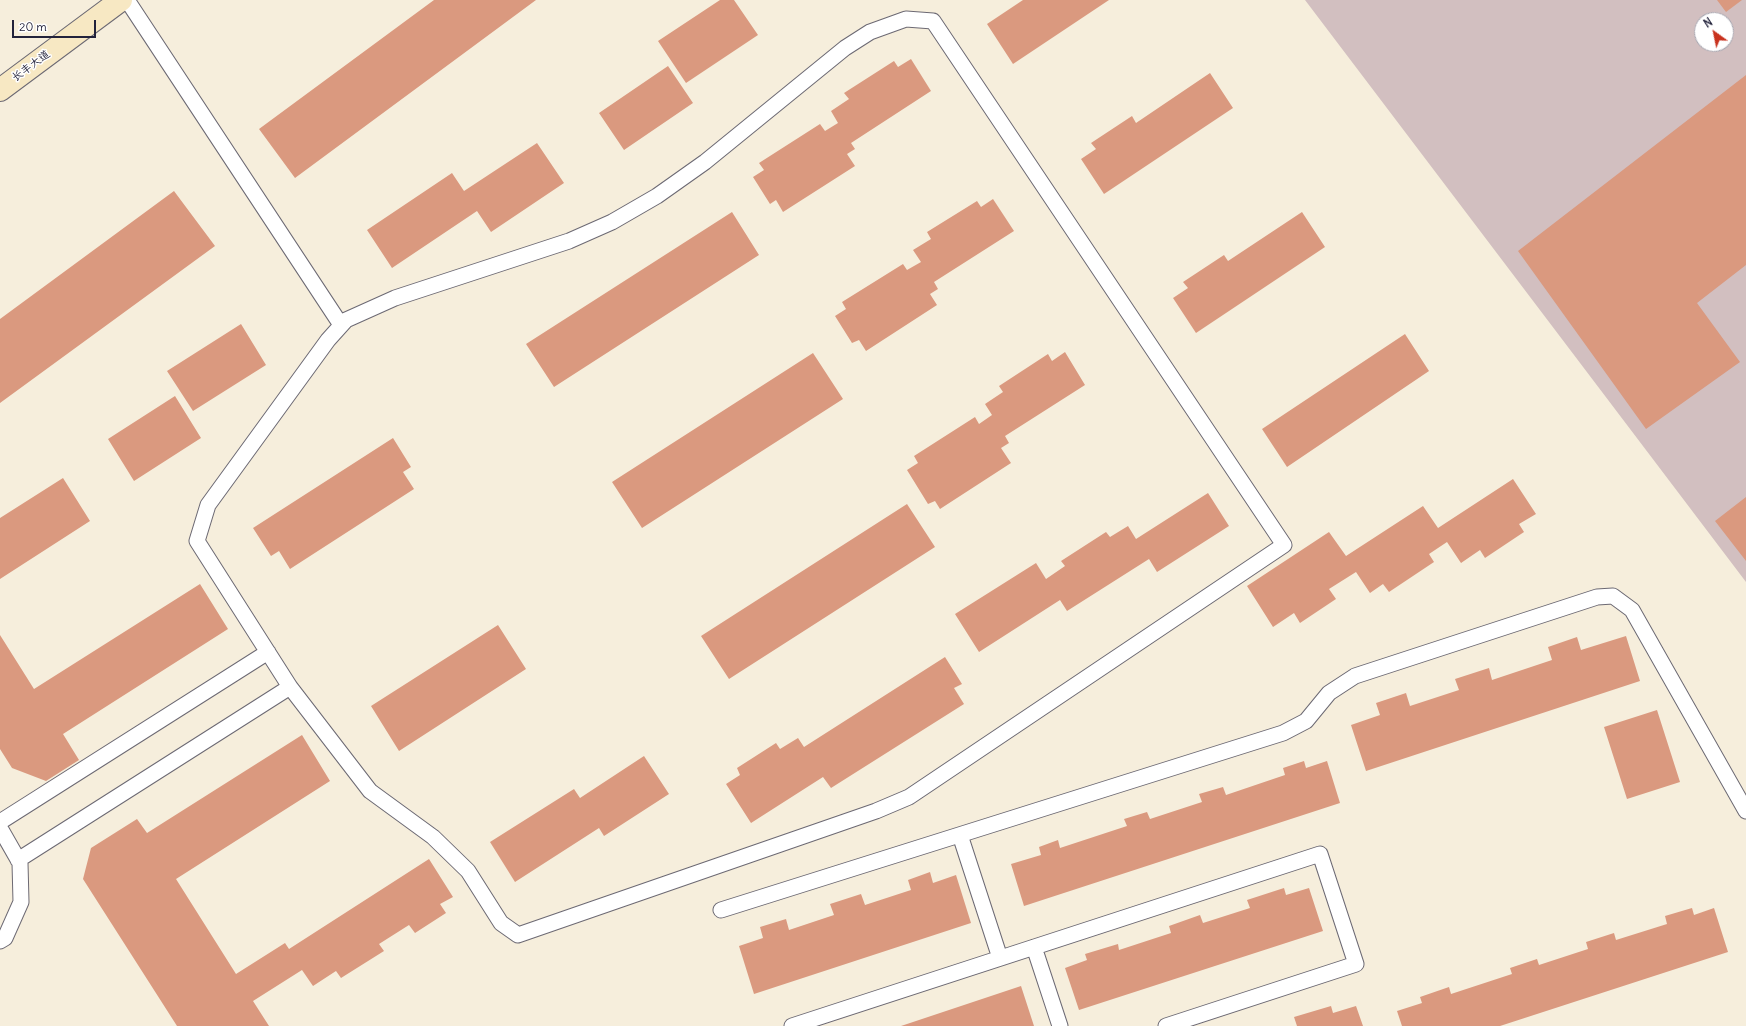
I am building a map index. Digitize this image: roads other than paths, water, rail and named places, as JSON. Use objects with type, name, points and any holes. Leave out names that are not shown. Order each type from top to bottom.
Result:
[{"type":"main road","name":"长丰大道","points":[[0,90],[120,0]]},
{"type":"lane","points":[[127,0],[341,325]]},
{"type":"lane","points":[[906,19],[933,21],[1284,545],[910,797],[876,811],[518,935],[501,923],[468,872],[433,837],[370,791],[290,687],[197,541],[208,505],[328,340],[341,325],[346,320],[395,298],[569,241],[612,222],[657,196],[704,162],[845,48],[870,32],[906,19]]},
{"type":"lane","points":[[721,910],[1283,733],[1306,721],[1329,693],[1355,676],[1590,599],[1613,596],[1632,610],[1746,811]]},
{"type":"lane","points":[[0,822],[268,652]]},
{"type":"lane","points":[[18,860],[290,687]]},
{"type":"lane","points":[[0,828],[20,863],[21,902],[5,938],[0,941]]},
{"type":"lane","points":[[960,834],[1000,958]]},
{"type":"lane","points":[[792,1026],[1320,854],[1356,964],[1166,1026]]},
{"type":"lane","points":[[1034,947],[1060,1026]]}]
